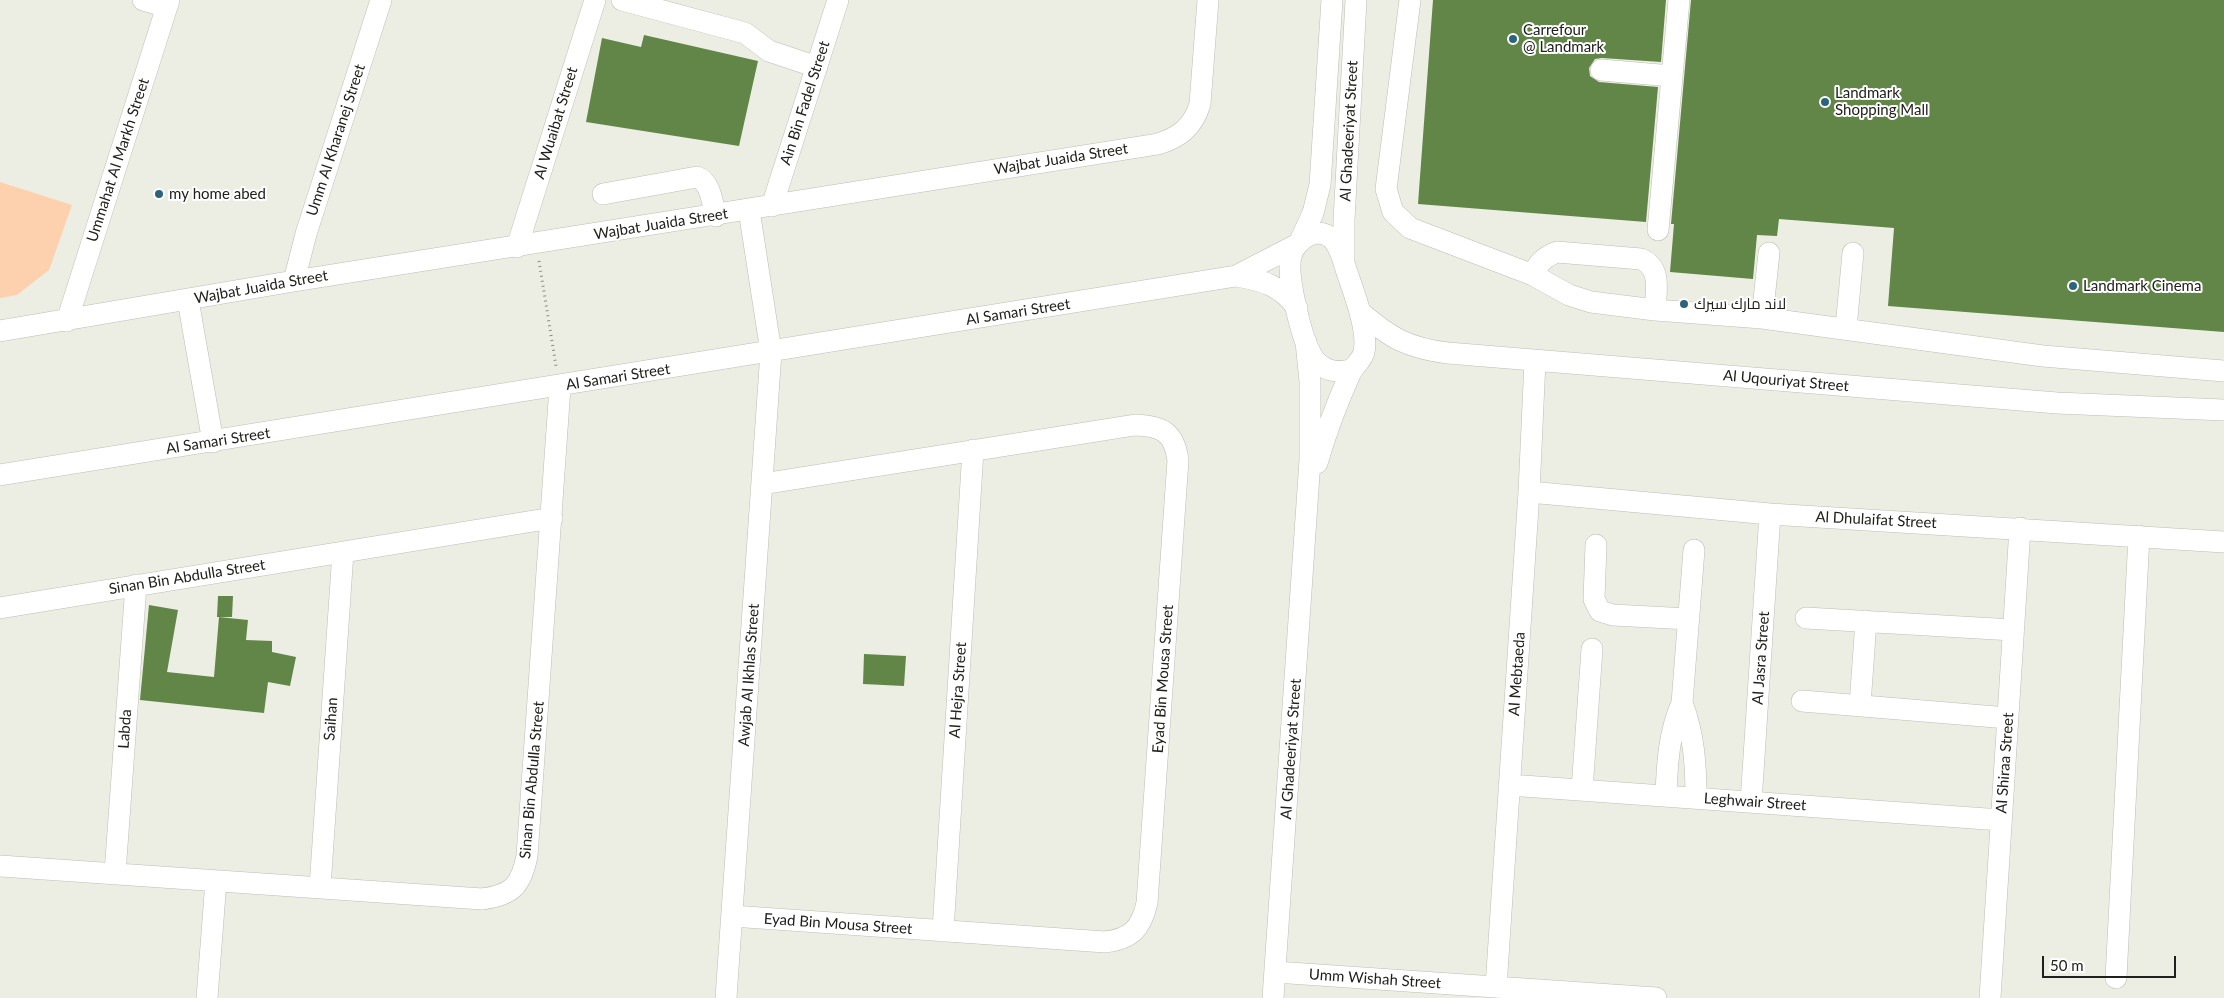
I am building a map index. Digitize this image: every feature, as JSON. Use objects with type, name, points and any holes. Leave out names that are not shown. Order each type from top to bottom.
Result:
[{"type":"street","points":[[144,0],[168,4]]},
{"type":"street","name":"Umm Al Kharanej Street","points":[[294,281],[306,234],[381,0]]},
{"type":"street","name":"Al Wuaibat Street","points":[[527,245],[595,0]]},
{"type":"street","points":[[622,0],[745,33],[769,51],[817,67]]},
{"type":"street","name":"Ain Bin Fadel Street","points":[[772,206],[838,0]]},
{"type":"street","name":"Wajbat Juaida Street","points":[[0,331],[294,281],[716,216],[1158,144],[1171,140],[1190,126],[1200,104],[1208,0]]},
{"type":"street","name":"Al Ghadeeriyat Street","points":[[1273,998],[1311,421],[1306,342],[1290,271],[1291,257],[1313,213],[1320,185],[1332,0]]},
{"type":"street","name":"Al Ghadeeriyat Street","points":[[1307,500],[1330,421],[1351,370],[1360,361],[1364,352],[1360,312],[1344,262],[1344,220],[1356,0]]},
{"type":"street","points":[[1410,0],[1387,178],[1388,201],[1393,212],[1410,228],[1533,275],[1579,299],[1655,310],[1762,318],[1846,328],[2043,356],[2224,371]]},
{"type":"street","points":[[1658,230],[1678,0]]},
{"type":"street","name":"Ummahat Al Markh Street","points":[[67,321],[168,4]]},
{"type":"street","points":[[1601,70],[1672,76]]},
{"type":"street","points":[[603,194],[697,177],[704,181],[708,187],[716,216]]},
{"type":"street","name":"Awjab Al Ikhlas Street","points":[[726,998],[771,352],[749,210]]},
{"type":"street","name":"Al Samari Street","points":[[0,476],[560,387],[1236,276],[1298,242],[1319,233],[1328,236],[1334,242],[1344,262]]},
{"type":"street","points":[[1533,275],[1538,265],[1546,256],[1557,252],[1642,258],[1649,262],[1656,275],[1655,310]]},
{"type":"street","points":[[1762,318],[1769,253]]},
{"type":"street","points":[[1846,328],[1853,253]]},
{"type":"street","name":"Al Samari Street","points":[[1236,276],[1266,283],[1289,296],[1297,308]]},
{"type":"street","points":[[188,300],[213,442]]},
{"type":"street","name":"Al Uqouriyat Street","points":[[1360,312],[1387,335],[1426,351],[2073,404],[2220,411]]},
{"type":"street","points":[[1306,342],[1314,359],[1323,367],[1341,372],[1351,370]]},
{"type":"street","name":"Al Mebtaeda","points":[[1496,987],[1536,361]]},
{"type":"street","name":"Sinan Bin Abdulla Street","points":[[0,866],[482,899],[499,897],[513,889],[523,875],[527,856],[560,387]]},
{"type":"street","name":"Eyad Bin Mousa Street","points":[[732,916],[1105,942],[1122,940],[1134,932],[1144,917],[1158,762],[1178,460],[1176,446],[1167,433],[1155,426],[1135,425],[762,484]]},
{"type":"street","name":"Al Hejra Street","points":[[943,931],[973,450]]},
{"type":"street","name":"Al Dhulaifat Street","points":[[1529,492],[1770,514],[2224,542]]},
{"type":"street","name":"Al Jasra Street","points":[[1751,802],[1770,514]]},
{"type":"street","name":"Sinan Bin Abdulla Street","points":[[0,608],[552,518]]},
{"type":"street","name":"Al Shiraa Street","points":[[1990,998],[2020,528]]},
{"type":"street","points":[[2116,978],[2139,536]]},
{"type":"street","points":[[1596,545],[1594,599],[1600,611],[1613,615],[1689,619]]},
{"type":"street","points":[[1666,796],[1670,745],[1676,716],[1682,703],[1694,550]]},
{"type":"street","name":"Saihan","points":[[320,887],[343,552]]},
{"type":"street","name":"Labda","points":[[114,873],[136,585]]},
{"type":"street","points":[[1806,618],[2013,630]]},
{"type":"street","points":[[1860,705],[1866,621]]},
{"type":"street","points":[[1582,790],[1592,649]]},
{"type":"street","points":[[1802,701],[2008,718]]},
{"type":"street","points":[[1682,703],[1691,731],[1696,774],[1696,798]]},
{"type":"street","name":"Leghwair Street","points":[[1509,785],[2001,820]]},
{"type":"street","points":[[207,998],[216,881]]},
{"type":"street","name":"Umm Wishah Street","points":[[1275,972],[1656,998]]},
{"type":"path","points":[[527,245],[560,387]]},
{"type":"shaded area","points":[[0,182],[72,205],[49,270],[17,295],[0,298]]},
{"type":"building","points":[[1433,0],[1666,0],[1661,62],[1602,58],[1595,59],[1589,68],[1590,76],[1599,82],[1658,87],[1646,222],[1418,204]]},
{"type":"building","name":"Landmark Shopping Mall","points":[[1691,0],[2224,0],[2224,332],[1888,306],[1894,228],[1779,219],[1777,236],[1757,235],[1753,279],[1670,272],[1674,224],[1671,224]]},
{"type":"building","points":[[644,35],[758,61],[739,146],[586,122],[602,38],[641,47]]},
{"type":"building","points":[[218,596],[233,596],[232,617],[217,617]]},
{"type":"building","points":[[149,605],[178,610],[167,672],[214,677],[219,617],[248,620],[246,640],[272,641],[272,652],[296,657],[290,686],[268,682],[264,713],[140,700]]},
{"type":"building","points":[[864,654],[906,656],[904,686],[863,684]]},
{"type":"place","name":"Carrefour @ Landmark","points":[[1513,39]]},
{"type":"place","name":"Landmark Shopping Mall","points":[[1825,102]]},
{"type":"place","name":"my home abed","points":[[159,194]]},
{"type":"place","name":"Landmark Cinema","points":[[2073,286]]},
{"type":"place","name":"لاند مارك سيرك","points":[[1684,304]]}]
